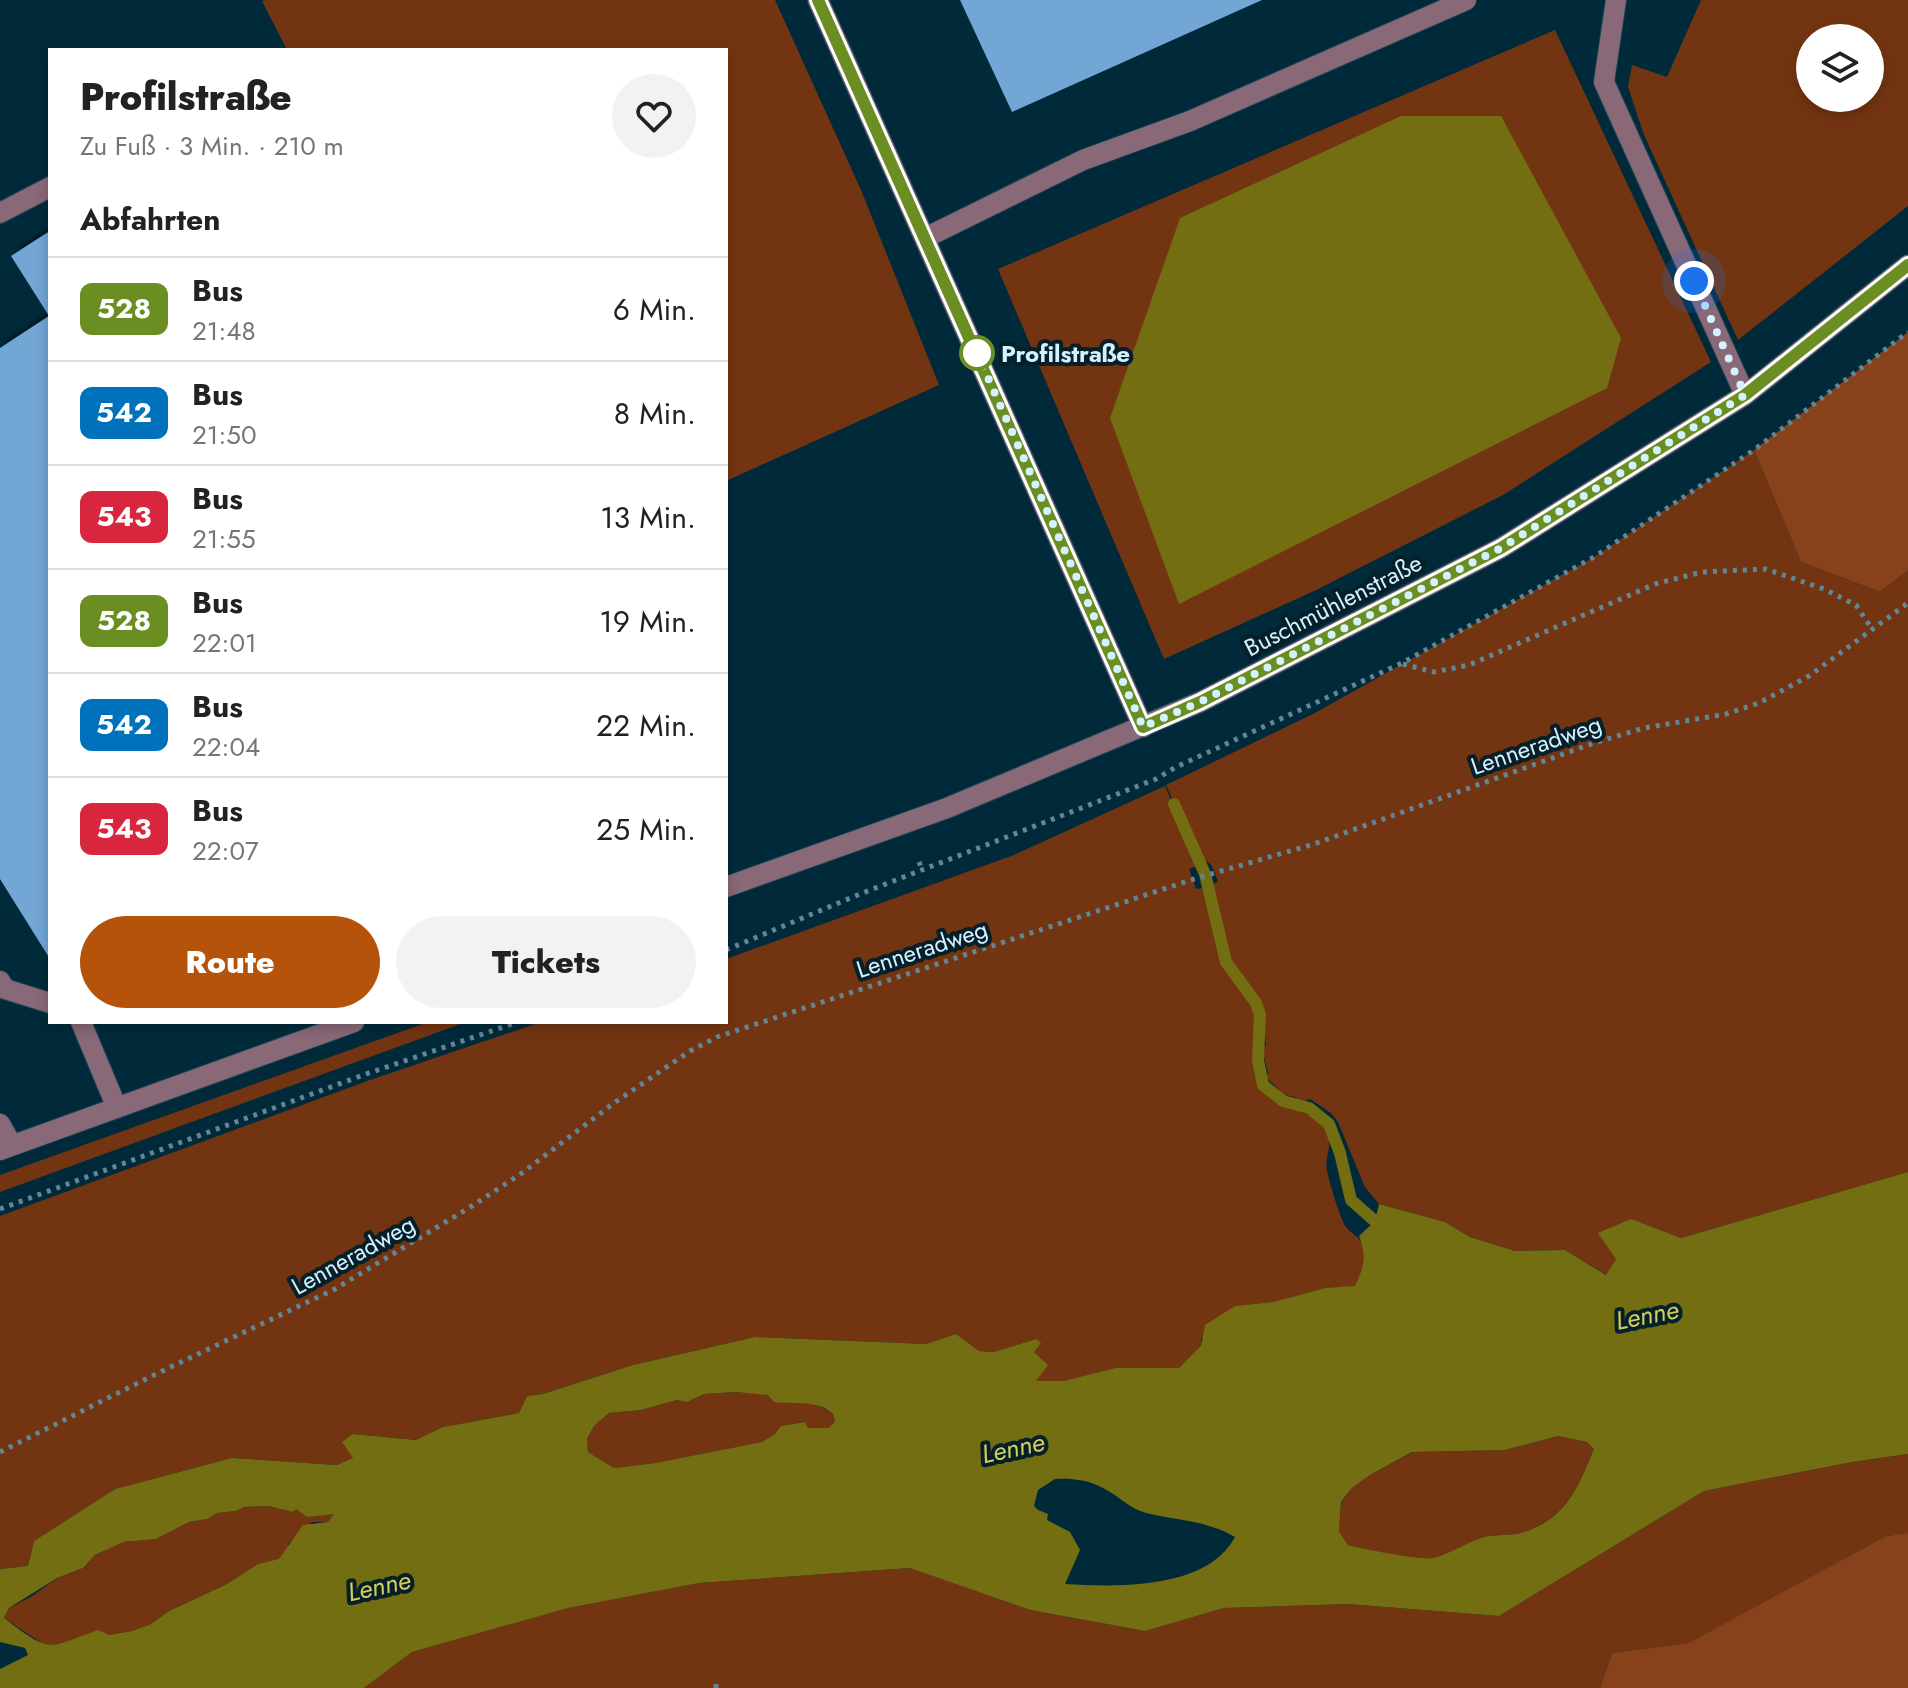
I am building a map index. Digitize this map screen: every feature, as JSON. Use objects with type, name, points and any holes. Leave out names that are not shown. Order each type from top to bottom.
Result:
[{"type":"street","points":[[818,0],[1143,727]]},
{"type":"street","points":[[925,238],[1083,160],[1190,121],[1466,0]]},
{"type":"street","points":[[1616,0],[1604,82],[1745,395]]},
{"type":"street","points":[[0,213],[48,188]]},
{"type":"street","name":"Buschmühlenstraße","points":[[728,886],[947,808],[1143,727],[1200,702],[1501,548],[1745,395],[1908,265]]},
{"type":"street","points":[[0,981],[5,989],[48,1002]]},
{"type":"street","points":[[82,1024],[117,1108]]},
{"type":"street","points":[[0,1124],[6,1148],[348,1024]]},
{"type":"path","points":[[728,949],[860,894],[1156,779],[1402,663],[1594,557],[1754,450],[1908,332]]},
{"type":"path","points":[[1402,663],[1434,672],[1469,665],[1655,584],[1702,572],[1766,569],[1824,589],[1856,605],[1872,629]]},
{"type":"path","name":"Lenneradweg","points":[[0,1452],[335,1289],[472,1206],[522,1173],[614,1103],[690,1051],[717,1037],[1194,879],[1314,844],[1594,743],[1644,728],[1726,714],[1759,703],[1809,676],[1908,603]]},
{"type":"path","points":[[919,862],[922,870]]},
{"type":"path","points":[[857,887],[860,894]]},
{"type":"path","points":[[0,1209],[366,1074],[512,1024]]},
{"type":"shaded area","points":[[775,0],[861,190],[939,385],[728,480],[728,48],[286,48],[262,1]]},
{"type":"shaded area","points":[[1701,0],[1908,0],[1908,206],[1738,340],[1644,135],[1628,87],[1632,65],[1667,77]]},
{"type":"shaded area","points":[[1555,30],[1711,362],[1503,495],[1314,591],[1164,659],[998,269]]},
{"type":"shaded area","points":[[1908,332],[1908,570],[1880,592],[1801,562],[1754,450]]},
{"type":"shaded area","points":[[1754,450],[1801,562],[1880,592],[1908,570],[1908,1172],[1681,1238],[1630,1219],[1607,1275],[1565,1250],[1515,1251],[1470,1237],[1445,1222],[1379,1204],[1365,1187],[1338,1122],[1331,1113],[1310,1099],[1301,1102],[1284,1095],[1266,1077],[1268,1073],[1262,1049],[1266,1046],[1263,1008],[1228,963],[1256,1008],[1254,1071],[1261,1087],[1275,1100],[1318,1120],[1327,1132],[1326,1165],[1334,1198],[1344,1224],[1361,1242],[1365,1252],[1364,1265],[1355,1287],[1325,1288],[1273,1302],[1235,1306],[1201,1339],[1202,1346],[1179,1368],[1115,1368],[1063,1381],[1035,1381],[1042,1359],[1033,1352],[1036,1339],[994,1352],[979,1351],[956,1334],[926,1344],[755,1337],[633,1365],[543,1394],[527,1396],[519,1413],[443,1427],[417,1440],[353,1434],[354,1458],[337,1465],[232,1458],[115,1489],[34,1541],[28,1566],[0,1569],[0,1216],[370,1080],[535,1024],[728,1024],[728,958],[1014,855],[1165,786],[1199,865],[1189,869],[1196,889],[1209,887],[1218,881],[1212,866],[1207,861],[1202,864],[1166,785],[1313,714],[1594,557]]},
{"type":"shaded area","points":[[422,1024],[461,1024],[0,1192],[0,1175]]},
{"type":"shaded area","points":[[736,1392],[787,1397],[813,1404],[833,1414],[835,1422],[828,1428],[808,1428],[804,1422],[782,1426],[762,1442],[614,1468],[588,1452],[587,1439],[594,1426],[609,1413],[641,1410],[677,1400],[687,1402],[704,1394]]},
{"type":"shaded area","points":[[1558,1436],[1587,1442],[1594,1449],[1568,1500],[1536,1527],[1516,1534],[1484,1537],[1433,1558],[1348,1545],[1339,1531],[1341,1503],[1352,1488],[1413,1452],[1505,1450]]},
{"type":"shaded area","points":[[1908,1454],[1908,1533],[1886,1536],[1688,1643],[1612,1653],[1600,1688],[364,1688],[412,1652],[567,1608],[699,1583],[911,1568],[1030,1610],[1145,1631],[1224,1608],[1348,1604],[1499,1616],[1704,1491]]},
{"type":"shaded area","points":[[268,1506],[293,1512],[296,1508],[308,1517],[335,1513],[328,1522],[312,1522],[289,1543],[279,1560],[258,1564],[227,1584],[132,1631],[46,1646],[4,1618],[9,1608],[57,1578],[83,1568],[95,1555],[124,1542],[156,1539],[189,1522],[207,1519],[217,1513],[243,1507]]},
{"type":"shaded area","points":[[1908,1533],[1908,1688],[1600,1688],[1612,1653],[1688,1643],[1886,1536]]},
{"type":"water","points":[[1401,116],[1501,116],[1621,338],[1607,388],[1179,604],[1110,418],[1180,218]]},
{"type":"water","name":"Lenne","points":[[1908,1172],[1908,1454],[1704,1491],[1499,1616],[1348,1604],[1224,1608],[1145,1631],[1030,1610],[910,1568],[699,1583],[568,1608],[412,1652],[364,1688],[0,1688],[0,1669],[28,1655],[25,1648],[0,1642],[0,1569],[28,1566],[34,1541],[115,1489],[232,1458],[337,1465],[353,1458],[342,1442],[353,1434],[416,1440],[443,1427],[519,1413],[527,1396],[543,1394],[633,1365],[755,1337],[926,1344],[956,1334],[979,1351],[994,1352],[1036,1339],[1041,1343],[1034,1352],[1048,1365],[1036,1381],[1063,1381],[1115,1368],[1179,1368],[1201,1346],[1205,1325],[1235,1306],[1273,1302],[1325,1288],[1355,1286],[1363,1261],[1359,1236],[1375,1221],[1379,1204],[1445,1222],[1470,1237],[1515,1251],[1565,1250],[1606,1275],[1616,1259],[1598,1233],[1631,1219],[1681,1238]],"holes":[[[736,1392],[768,1395],[774,1402],[813,1404],[827,1409],[833,1414],[835,1422],[828,1428],[808,1428],[805,1422],[781,1426],[762,1442],[614,1468],[588,1452],[587,1439],[594,1426],[609,1413],[641,1410],[677,1400],[687,1402],[704,1394]],[[1558,1436],[1587,1442],[1594,1449],[1568,1501],[1549,1520],[1521,1533],[1484,1537],[1439,1556],[1426,1558],[1348,1545],[1339,1531],[1341,1502],[1352,1488],[1412,1452],[1505,1450]],[[1055,1479],[1086,1481],[1140,1511],[1203,1524],[1235,1537],[1222,1554],[1204,1567],[1183,1576],[1134,1584],[1065,1584],[1080,1550],[1070,1532],[1047,1520],[1048,1514],[1034,1506],[1038,1490]],[[268,1506],[293,1512],[296,1509],[307,1517],[334,1514],[328,1522],[303,1525],[279,1559],[258,1564],[227,1584],[132,1631],[109,1635],[98,1630],[49,1645],[31,1638],[4,1618],[9,1608],[57,1578],[83,1568],[95,1555],[124,1542],[156,1539],[189,1522],[244,1507]]]},
{"type":"building","points":[[960,0],[1262,0],[1012,112]]},
{"type":"building","points":[[48,232],[48,314],[11,256]]},
{"type":"building","points":[[48,317],[48,956],[0,879],[0,348]]},
{"type":"waterway","points":[[1174,804],[1205,874],[1226,962],[1256,1003],[1260,1015],[1258,1060],[1263,1085],[1283,1101],[1309,1108],[1329,1124],[1340,1153],[1351,1200],[1385,1230]]},
{"type":"bus line","name":"528","points":[[818,0],[1143,727],[1200,702],[1501,548],[1745,395],[1908,265]]},
{"type":"place","name":"Profilstraße","points":[[977,353]]},
{"type":"route","points":[[977,353],[1143,727],[1200,702],[1501,548],[1745,395],[1694,281]]}]
